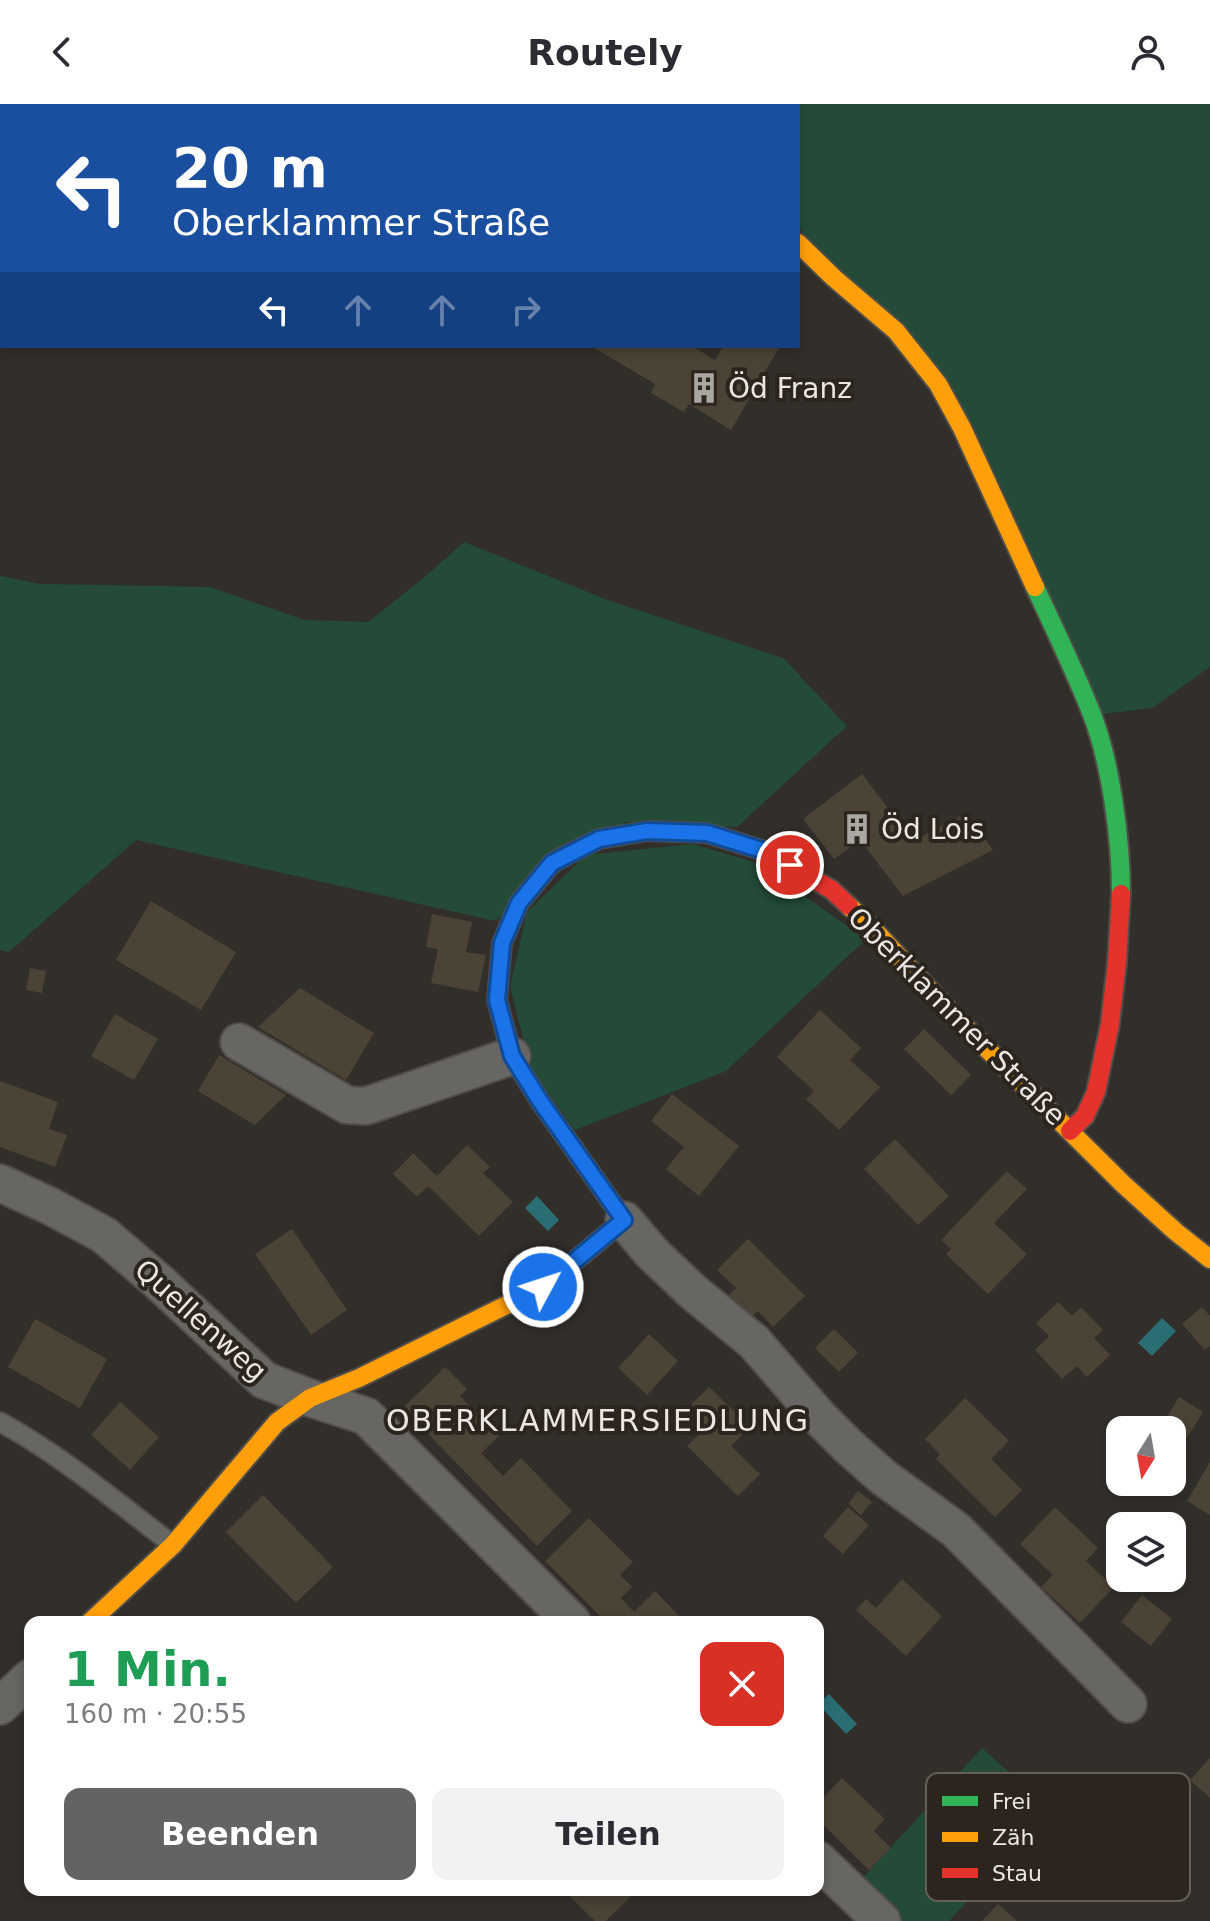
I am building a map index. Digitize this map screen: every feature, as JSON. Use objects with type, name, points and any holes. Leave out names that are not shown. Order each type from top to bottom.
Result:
[{"type":"street","points":[[800,245],[896,331],[938,384],[962,428],[1092,714],[1112,800],[1121,891],[1110,1024],[1096,1092],[1085,1116],[1070,1131]]},
{"type":"street","name":"Oberklammer Straße","points":[[1128,1704],[956,1530],[883,1477],[848,1446],[754,1342],[692,1291],[652,1253],[624,1220],[512,1056],[497,1000],[502,943],[519,903],[552,863],[599,839],[647,831],[707,833],[768,852],[832,890],[1070,1131],[1153,1211],[1210,1259]]},
{"type":"street","points":[[239,1042],[347,1105],[366,1106],[512,1056]]},
{"type":"street","name":"Quellenweg","points":[[0,1183],[104,1235],[264,1380],[366,1416],[566,1616]]},
{"type":"street","points":[[96,1616],[173,1545],[277,1422],[310,1398],[359,1378],[543,1287],[624,1220]]},
{"type":"street","points":[[0,1706],[24,1684]]},
{"type":"street","points":[[824,1866],[882,1921]]},
{"type":"lane","points":[[0,1422],[103,1491],[173,1545]]},
{"type":"green space","points":[[800,104],[1210,104],[1210,666],[1152,708],[1103,714],[991,464],[800,229]]},
{"type":"green space","points":[[464,542],[610,601],[783,658],[847,726],[737,827],[626,822],[495,921],[136,840],[9,952],[0,950],[0,576],[41,584],[210,587],[304,620],[368,622]]},
{"type":"green space","points":[[692,844],[757,863],[866,939],[726,1071],[575,1130],[531,1069],[510,987],[527,912],[586,855]]},
{"type":"green space","points":[[982,1748],[1010,1773],[959,1773]]},
{"type":"green space","points":[[926,1809],[926,1901],[967,1901],[949,1921],[901,1921],[859,1882]]},
{"type":"water","points":[[537,1196],[559,1220],[548,1231],[525,1208]]},
{"type":"water","points":[[1162,1318],[1176,1331],[1152,1356],[1138,1343]]},
{"type":"water","points":[[829,1694],[857,1724],[846,1734],[824,1710],[824,1699]]},
{"type":"building","name":"Öd Franz","points":[[594,348],[695,348],[715,360],[722,348],[779,348],[731,430],[689,404],[684,412],[651,393],[655,384]]},
{"type":"building","name":"Öd Lois","points":[[862,774],[913,841],[966,813],[993,850],[903,896],[860,840],[834,859],[803,819]]},
{"type":"building","points":[[151,901],[236,952],[201,1010],[116,960]]},
{"type":"building","points":[[432,914],[472,922],[466,952],[486,955],[478,992],[431,983],[438,949],[426,947]]},
{"type":"building","points":[[30,968],[46,971],[42,993],[26,990]]},
{"type":"building","points":[[300,988],[374,1033],[346,1080],[258,1027]]},
{"type":"building","points":[[820,1010],[861,1048],[850,1060],[880,1087],[839,1130],[806,1099],[814,1091],[777,1057]]},
{"type":"building","points":[[115,1014],[158,1039],[134,1080],[91,1056]]},
{"type":"building","points":[[924,1029],[971,1075],[951,1095],[904,1049]]},
{"type":"building","points":[[219,1055],[286,1095],[255,1125],[198,1091]]},
{"type":"building","points":[[0,1081],[58,1102],[49,1129],[67,1135],[55,1167],[0,1147]]},
{"type":"building","points":[[672,1094],[739,1146],[699,1196],[666,1169],[684,1147],[651,1121]]},
{"type":"building","points":[[895,1139],[949,1196],[918,1225],[864,1169]]},
{"type":"building","points":[[467,1145],[490,1167],[483,1173],[513,1202],[479,1236],[428,1186],[417,1197],[393,1174],[413,1153],[437,1176]]},
{"type":"building","points":[[1007,1171],[1027,1189],[994,1223],[1027,1254],[988,1294],[946,1254],[951,1249],[941,1240]]},
{"type":"building","points":[[292,1229],[347,1310],[311,1335],[255,1254]]},
{"type":"building","points":[[748,1239],[805,1296],[773,1327],[758,1311],[749,1319],[727,1297],[736,1288],[717,1270]]},
{"type":"building","points":[[1058,1302],[1072,1316],[1081,1307],[1103,1330],[1094,1338],[1110,1355],[1087,1377],[1077,1366],[1062,1379],[1035,1350],[1049,1336],[1036,1323]]},
{"type":"building","points":[[1202,1307],[1210,1316],[1210,1346],[1205,1350],[1182,1324]]},
{"type":"building","points":[[35,1319],[107,1359],[80,1408],[8,1367]]},
{"type":"building","points":[[834,1329],[858,1353],[839,1372],[815,1348]]},
{"type":"building","points":[[649,1334],[678,1361],[647,1395],[618,1368]]},
{"type":"building","points":[[445,1367],[467,1389],[460,1396],[499,1436],[481,1453],[503,1476],[521,1458],[572,1511],[537,1546],[403,1408]]},
{"type":"building","points":[[709,1387],[750,1427],[731,1446],[760,1474],[738,1496],[687,1446],[702,1431],[683,1413]]},
{"type":"building","points":[[1179,1397],[1203,1412],[1186,1439],[1186,1416],[1167,1416]]},
{"type":"building","points":[[965,1398],[1009,1441],[991,1459],[1022,1490],[995,1517],[936,1459],[940,1454],[925,1439]]},
{"type":"building","points":[[120,1402],[159,1437],[130,1470],[91,1435]]},
{"type":"building","points":[[1210,1462],[1210,1515],[1187,1501]]},
{"type":"building","points":[[858,1491],[872,1502],[861,1515],[848,1504]]},
{"type":"building","points":[[263,1495],[333,1567],[296,1603],[226,1532]]},
{"type":"building","points":[[848,1507],[869,1525],[843,1554],[823,1536]]},
{"type":"building","points":[[1055,1507],[1098,1548],[1086,1561],[1106,1580],[1106,1592],[1109,1592],[1080,1623],[1041,1587],[1053,1575],[1020,1544]]},
{"type":"building","points":[[589,1518],[633,1562],[620,1575],[632,1587],[621,1598],[634,1612],[655,1591],[679,1616],[600,1616],[545,1561]]},
{"type":"building","points":[[902,1579],[942,1616],[906,1656],[856,1610],[866,1599],[876,1608]]},
{"type":"building","points":[[1142,1595],[1172,1619],[1151,1646],[1121,1622]]},
{"type":"building","points":[[1210,1758],[1210,1798],[1190,1780]]},
{"type":"building","points":[[842,1778],[885,1819],[874,1831],[891,1848],[869,1870],[824,1826],[824,1797]]},
{"type":"building","points":[[569,1896],[631,1896],[606,1921],[595,1921]]},
{"type":"building","points":[[998,1904],[1017,1921],[982,1921]]},
{"type":"traffic: fast","points":[[1035,587],[1098,732],[1114,802],[1121,894]]},
{"type":"traffic: fast","points":[[563,857],[552,863],[519,903],[502,943],[497,1000],[512,1056],[624,1220],[582,1255]]},
{"type":"traffic: slow","points":[[800,245],[896,331],[938,384],[962,428],[1035,587]]},
{"type":"traffic: slow","points":[[849,906],[956,1018],[1123,1184],[1210,1259]]},
{"type":"traffic: slow","points":[[96,1616],[173,1545],[277,1422],[310,1398],[359,1378],[543,1287],[582,1255]]},
{"type":"traffic: jam","points":[[563,857],[599,839],[647,831],[707,833],[768,852],[832,890],[849,906]]},
{"type":"traffic: jam","points":[[1070,1131],[1085,1116],[1096,1092],[1110,1024],[1121,894]]},
{"type":"place","name":"Öd Franz","points":[[704,388]]},
{"type":"place","name":"Öd Lois","points":[[857,829]]},
{"type":"district","name":"OBERKLAMMERSIEDLUNG","points":[[598,1421]]},
{"type":"route","points":[[543,1287],[624,1220],[512,1056],[497,1000],[502,943],[519,903],[552,863],[599,839],[647,831],[707,833],[768,852],[790,865]]}]
